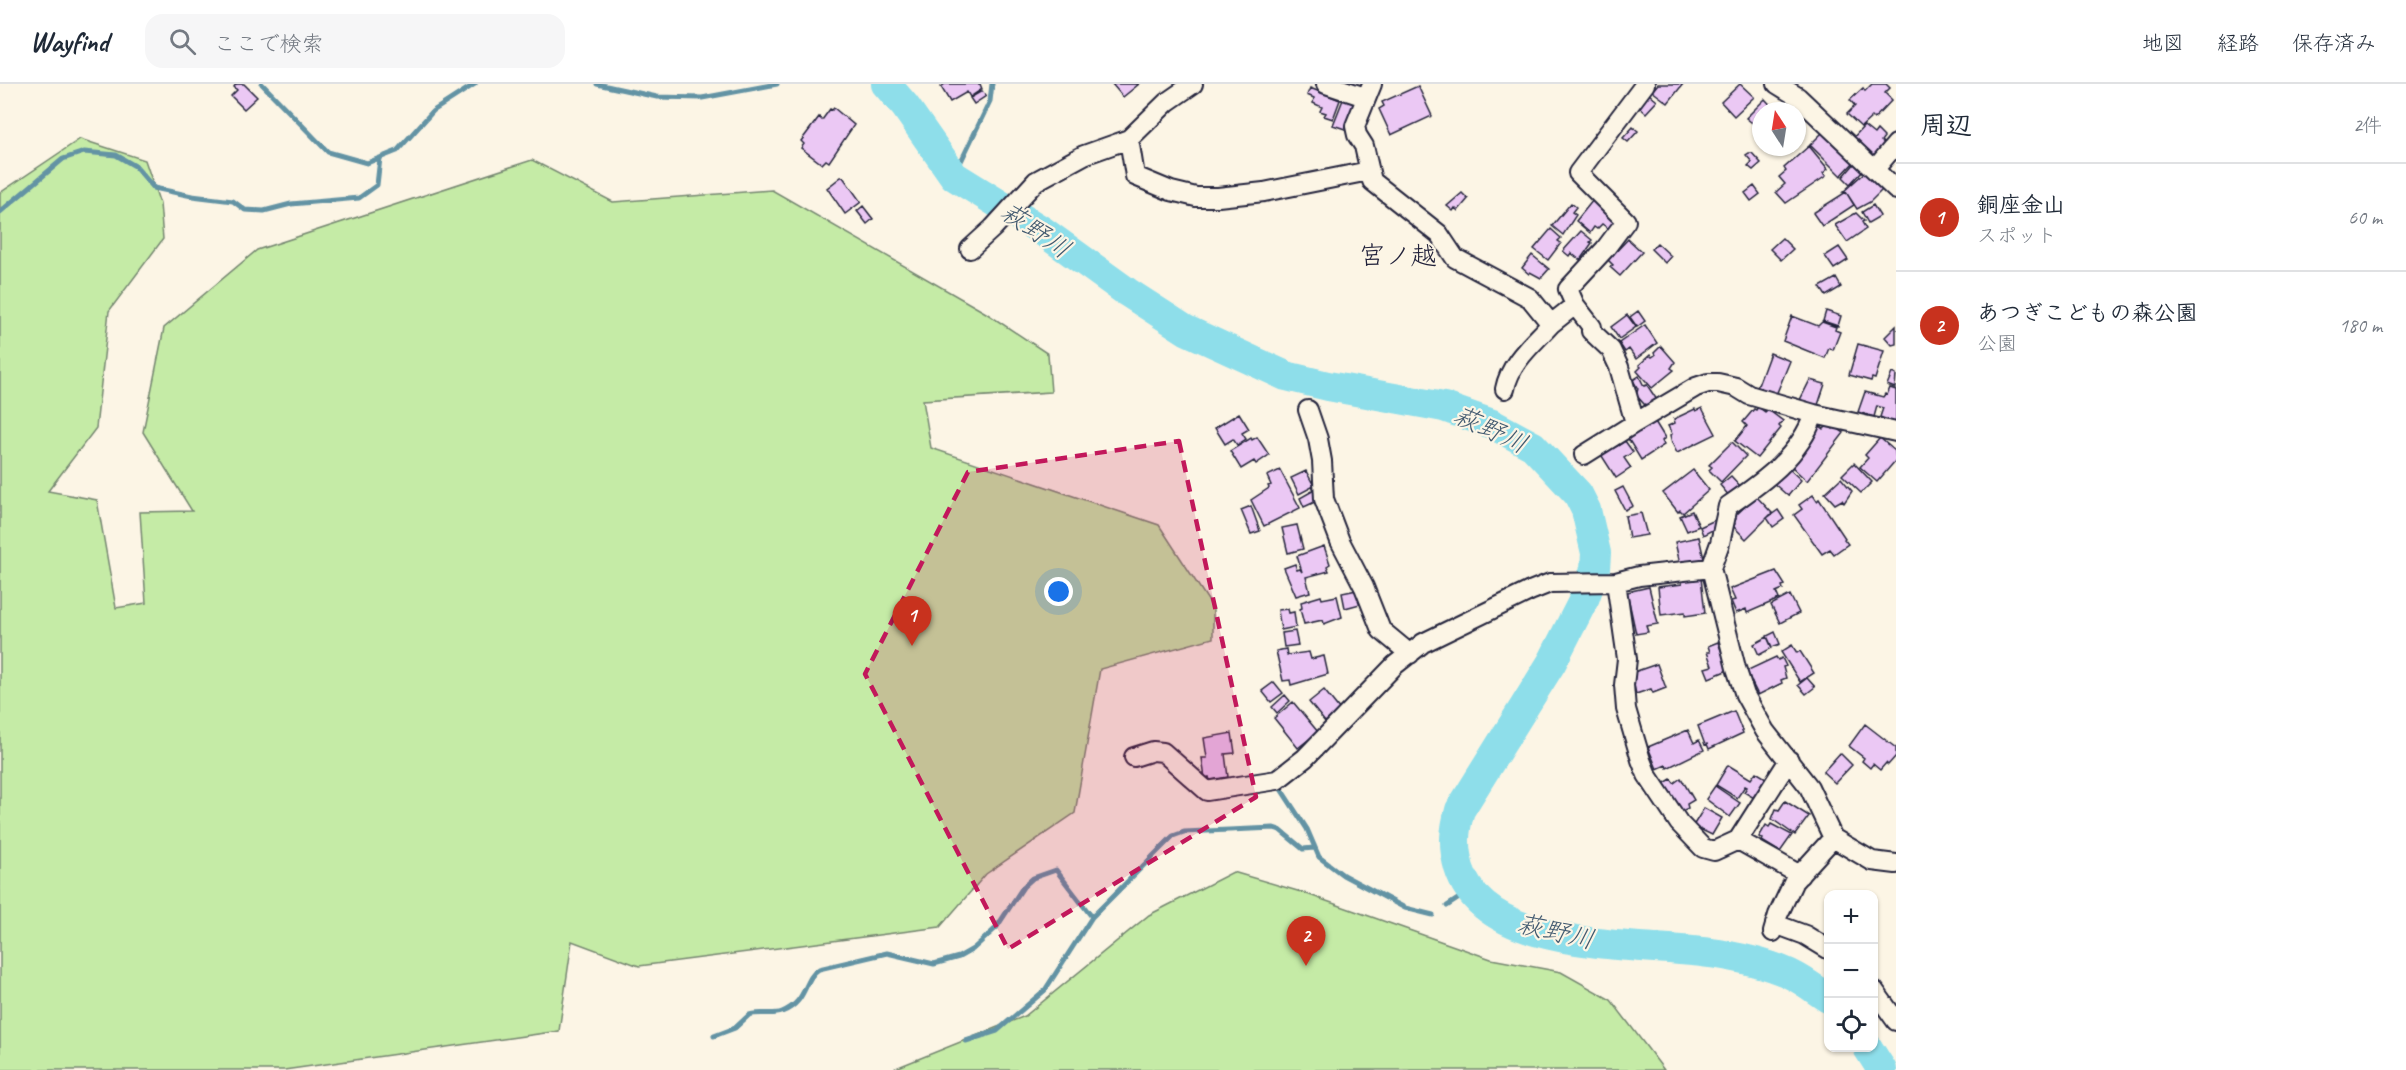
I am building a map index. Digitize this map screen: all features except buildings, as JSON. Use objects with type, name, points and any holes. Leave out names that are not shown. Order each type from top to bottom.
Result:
[{"type":"street","points":[[970,249],[993,228],[1036,181],[1084,155],[1129,139],[1167,102],[1193,84]]},
{"type":"street","points":[[1326,84],[1368,90],[1355,126],[1357,135],[1364,146],[1372,181],[1439,234],[1455,258],[1530,298],[1551,324]]},
{"type":"street","points":[[1635,423],[1619,367],[1611,350],[1591,331],[1592,327],[1575,305],[1568,289],[1605,249],[1626,221],[1578,173],[1645,84]]},
{"type":"street","points":[[1777,84],[1798,98],[1896,190]]},
{"type":"street","points":[[1129,139],[1135,177],[1171,191],[1196,197],[1264,192],[1369,171]]},
{"type":"street","points":[[1875,169],[1896,144]]},
{"type":"street","points":[[1505,389],[1507,375],[1513,366],[1551,324],[1575,305]]},
{"type":"street","points":[[1584,455],[1635,423],[1708,383],[1736,387],[1749,395],[1814,414],[1896,432]]},
{"type":"street","points":[[1308,410],[1320,450],[1324,499],[1341,541],[1364,587],[1381,630],[1410,654]]},
{"type":"street","points":[[1814,414],[1800,441],[1772,476],[1728,506],[1720,543],[1711,567],[1736,668],[1745,695],[1765,731],[1809,787],[1833,838],[1872,861],[1896,864]]},
{"type":"street","points":[[1134,757],[1153,751],[1163,752],[1207,791],[1277,780],[1305,758],[1395,666],[1423,643],[1550,583],[1613,582],[1639,576],[1711,567]]},
{"type":"street","points":[[1613,582],[1627,659],[1624,685],[1626,709],[1647,775],[1680,823],[1703,848],[1714,850],[1738,840],[1789,760]]},
{"type":"street","points":[[1824,947],[1805,936],[1774,928],[1794,881],[1833,838]]},
{"type":"street","points":[[1738,840],[1800,874]]},
{"type":"street","points":[[1878,996],[1896,1021]]},
{"type":"highlighted area","points":[[1179,441],[1256,797],[1008,949],[865,674],[968,472]]},
{"type":"green space","points":[[80,139],[145,160],[160,204],[163,239],[109,311],[96,428],[48,491],[97,500],[116,608],[146,603],[140,512],[192,511],[143,432],[164,328],[257,250],[532,160],[613,202],[772,190],[986,313],[1048,354],[1051,392],[923,400],[931,448],[1159,525],[1213,608],[1213,638],[1100,669],[1075,813],[986,874],[940,927],[639,966],[572,941],[559,1031],[284,1070],[0,1070],[0,193]]},
{"type":"green space","points":[[1233,872],[1301,892],[1491,959],[1561,972],[1611,1000],[1664,1070],[891,1070],[1025,1016],[1149,915]]},
{"type":"waterway","points":[[262,84],[328,152],[367,163],[397,151],[433,111],[475,84]]},
{"type":"waterway","points":[[597,84],[657,97],[702,98],[777,84]]},
{"type":"waterway","name":"萩野川","points":[[886,84],[905,106],[954,176],[1041,230],[1127,292],[1186,330],[1286,376],[1444,407],[1492,424],[1533,446],[1578,494],[1586,510],[1596,553],[1595,569],[1585,597],[1552,662],[1460,810],[1455,839],[1459,868],[1475,897],[1501,917],[1535,931],[1574,940],[1741,958],[1786,972],[1824,995]]},
{"type":"waterway","points":[[954,176],[990,101],[992,84]]},
{"type":"waterway","points":[[0,212],[63,159],[84,152],[116,155],[135,166],[154,188],[233,201],[245,210],[264,211],[291,204],[359,198],[377,185],[380,158]]},
{"type":"waterway","points":[[1279,786],[1307,829],[1319,857],[1343,875],[1405,908],[1433,915]]},
{"type":"waterway","points":[[966,1041],[997,1031],[1045,990],[1092,917],[1173,836],[1184,832],[1274,828],[1280,830],[1303,849],[1314,848]]},
{"type":"waterway","points":[[714,1036],[735,1028],[749,1015],[778,1013],[790,1008],[801,997],[810,979],[819,969],[887,953],[934,964],[959,957],[973,949],[996,928],[1023,887],[1033,878],[1056,870],[1092,917]]},
{"type":"waterway","points":[[1447,906],[1470,891]]},
{"type":"waterway","name":"萩野川","points":[[1871,1052],[1882,1070]]},
{"type":"place","name":"銅座金山","points":[[912,646]]},
{"type":"place","name":"あつぎこどもの森公園","points":[[1306,966]]},
{"type":"district","name":"宮ノ越","points":[[1398,255]]}]
